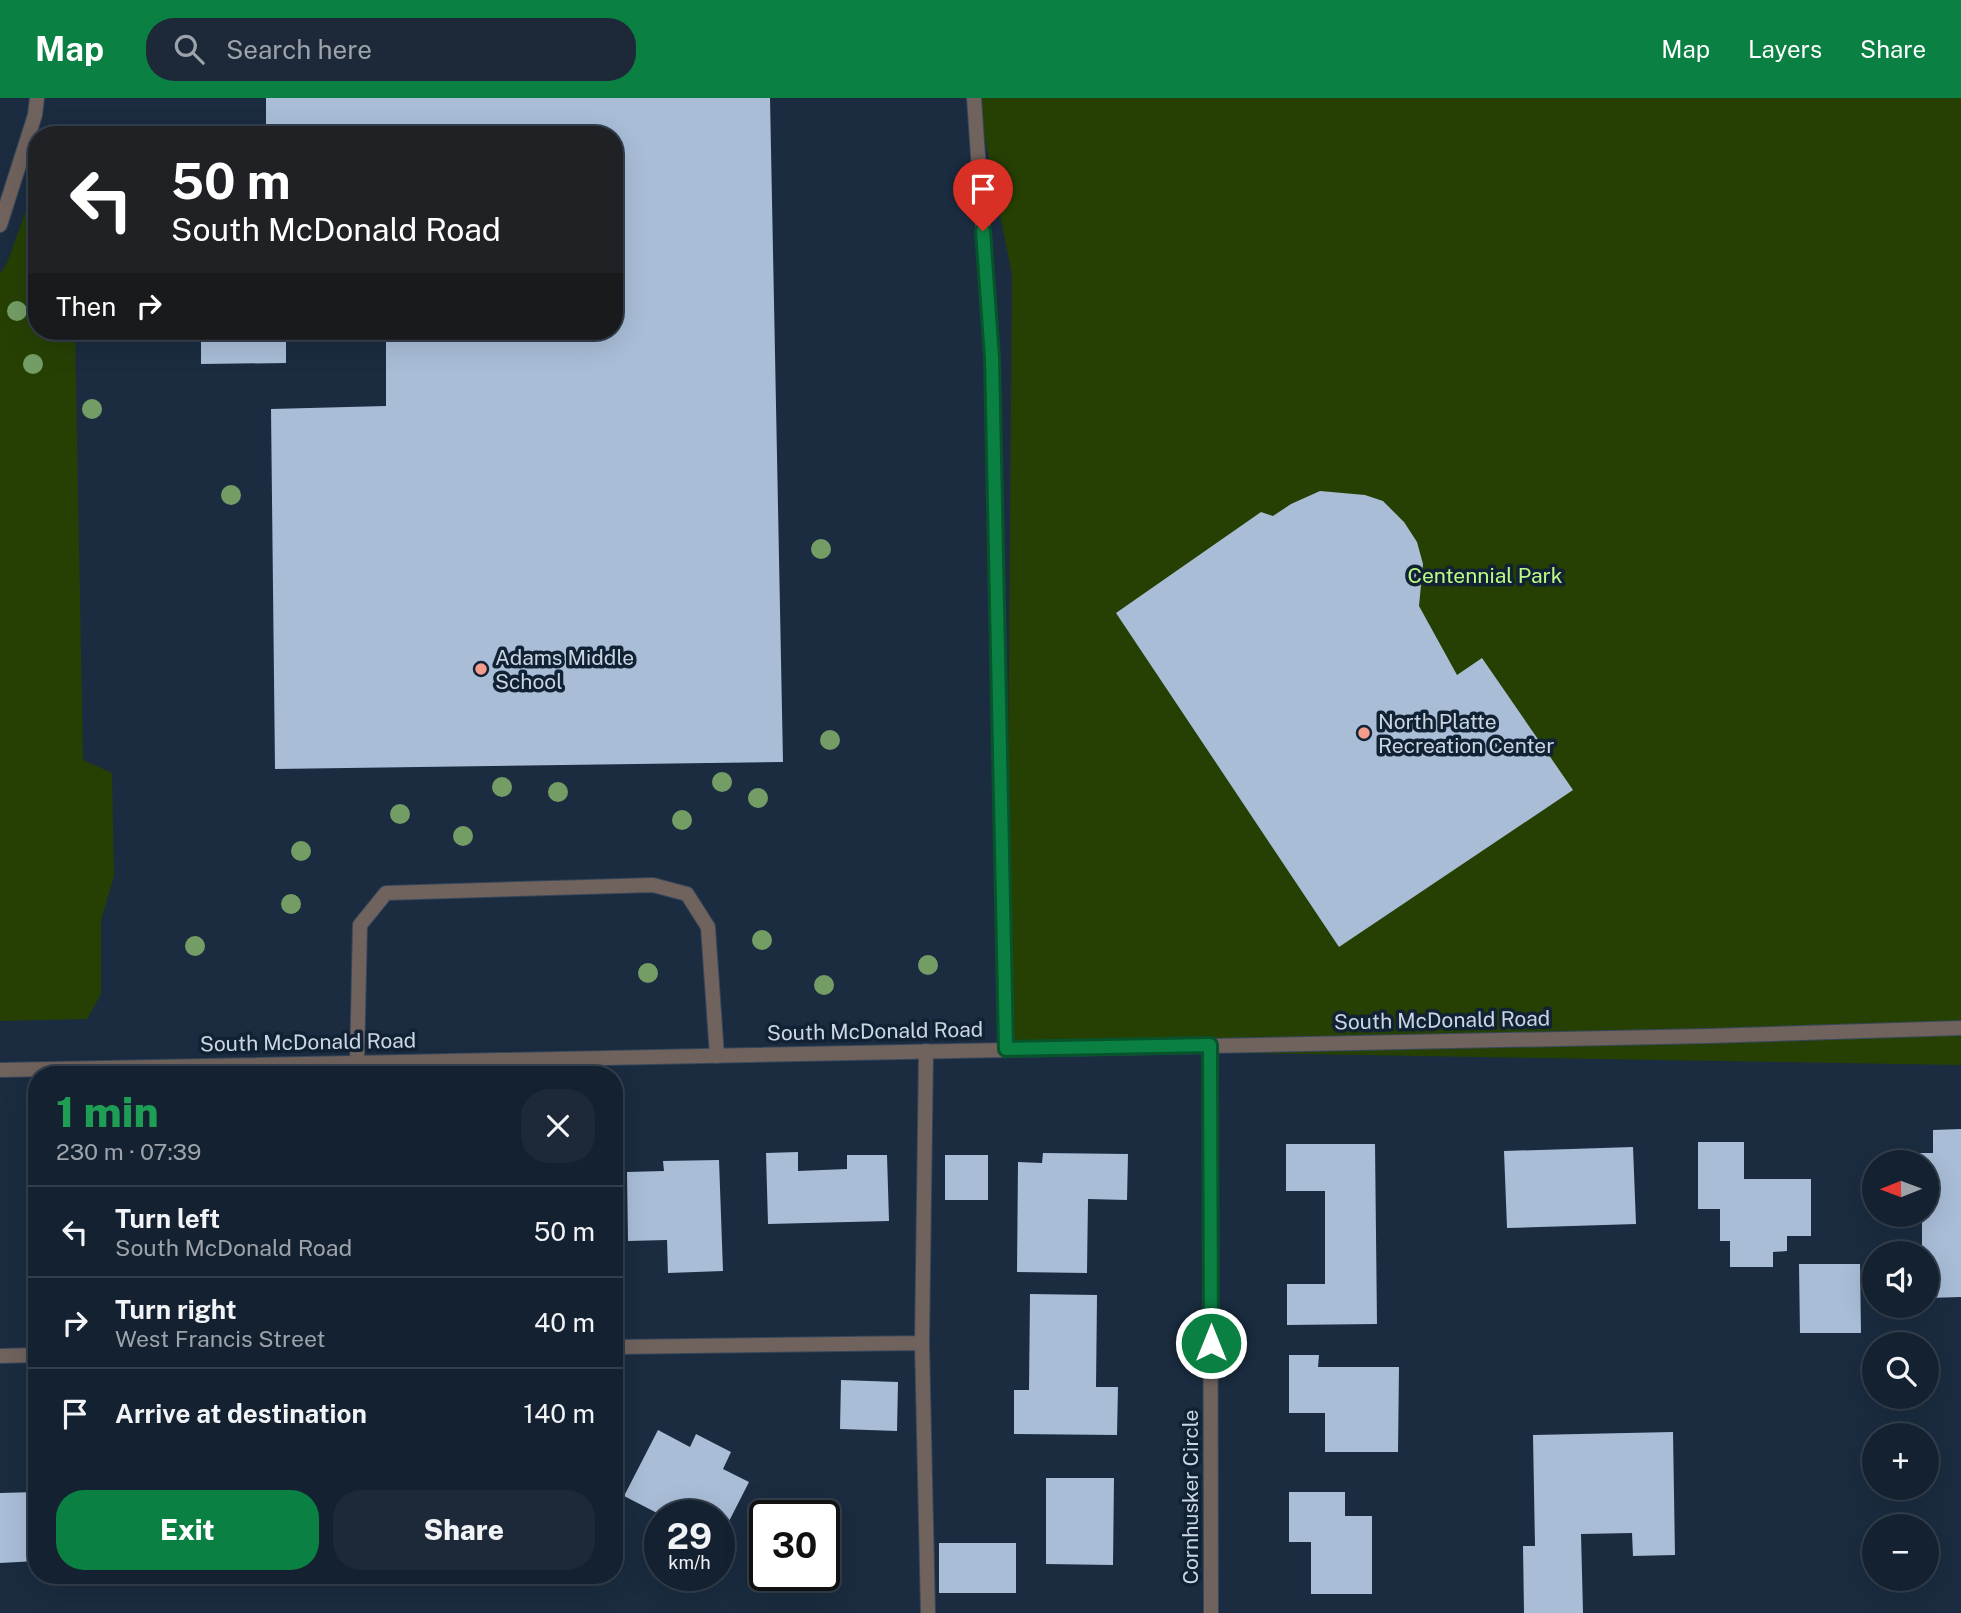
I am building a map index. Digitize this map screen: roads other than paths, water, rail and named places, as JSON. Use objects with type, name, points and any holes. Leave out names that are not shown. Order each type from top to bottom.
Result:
[{"type":"street","points":[[32,126],[37,98]]},
{"type":"street","points":[[974,98],[992,358],[1006,1049]]},
{"type":"street","points":[[0,225],[28,137]]},
{"type":"street","points":[[357,1062],[360,925],[386,893],[653,885],[687,894],[708,927],[718,1056]]},
{"type":"street","name":"South McDonald Road","points":[[178,1066],[1961,1028]]},
{"type":"street","name":"Cornhusker Circle","points":[[1210,1045],[1211,1613]]},
{"type":"street","points":[[926,1051],[922,1343],[928,1613]]},
{"type":"street","name":"South McDonald Road","points":[[0,1070],[28,1069]]},
{"type":"street","points":[[623,1347],[922,1343]]},
{"type":"street","points":[[0,1356],[28,1355]]},
{"type":"place","name":"Adams Middle School","points":[[481,669]]},
{"type":"place","name":"North Platte Recreation Center","points":[[1364,733]]},
{"type":"park label","name":"Centennial Park","points":[[1485,575]]}]
